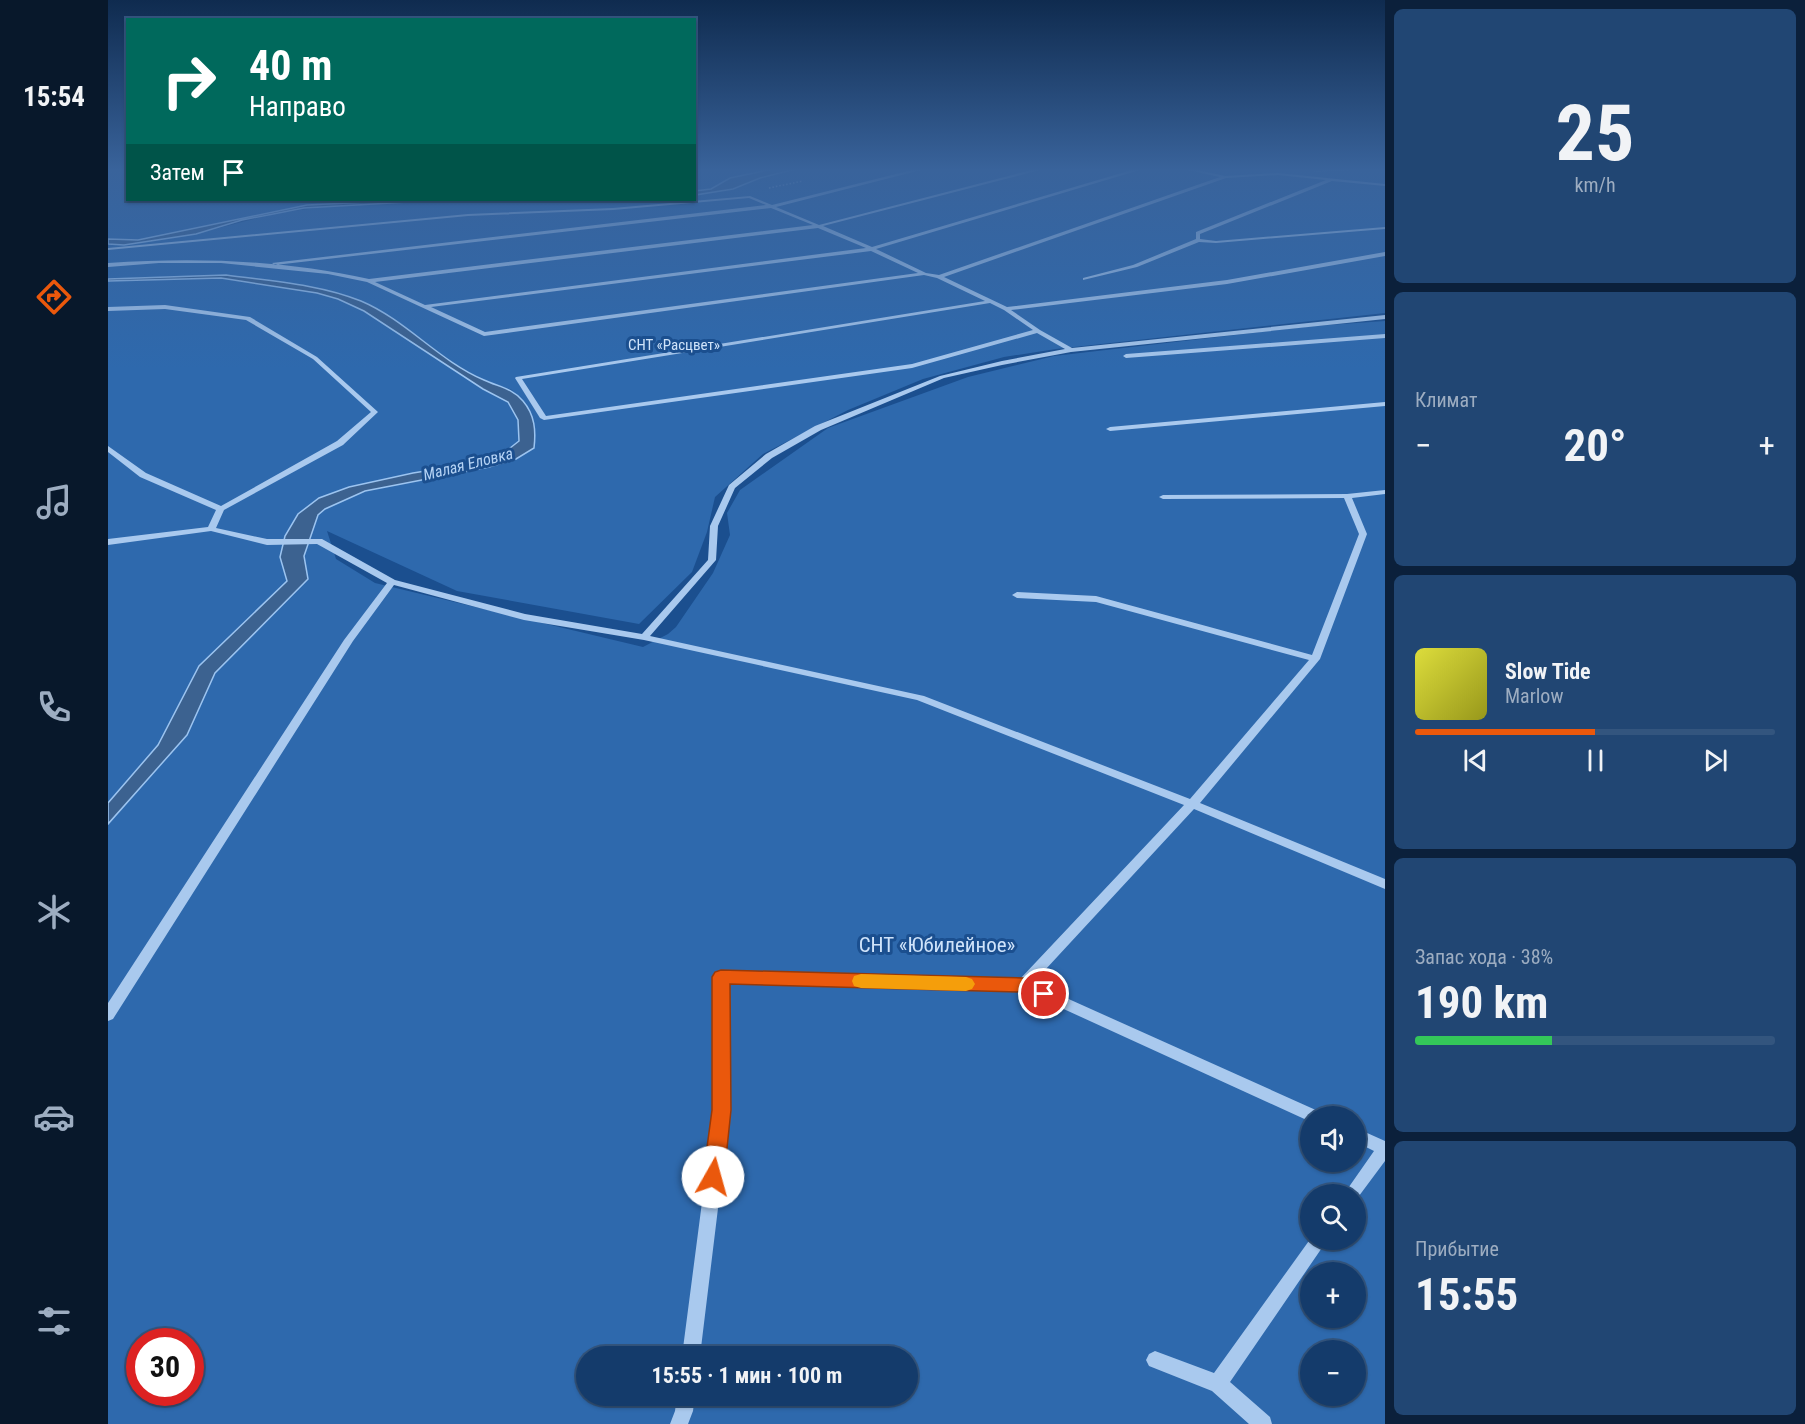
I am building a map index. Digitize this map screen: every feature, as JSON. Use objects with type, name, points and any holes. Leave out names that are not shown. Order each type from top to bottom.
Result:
[{"type":"street","points":[[108,249],[242,235]]},
{"type":"street","points":[[266,265],[291,259],[505,235]]},
{"type":"street","points":[[369,281],[742,235]]},
{"type":"street","points":[[841,235],[1006,309],[1038,332],[1071,350]]},
{"type":"street","points":[[427,306],[872,249],[918,235]]},
{"type":"street","points":[[939,278],[1059,235]]},
{"type":"street","points":[[1198,235],[1198,240]]},
{"type":"street","points":[[1085,279],[1135,266],[1198,240],[1216,242],[1295,235]]},
{"type":"street","points":[[174,247],[181,241]]},
{"type":"street","points":[[159,261],[166,254]]},
{"type":"street","points":[[1006,309],[1227,282],[1385,255]]},
{"type":"street","points":[[108,264],[221,261],[328,272],[369,281],[484,334],[924,274]]},
{"type":"street","points":[[989,302],[518,378],[544,418],[912,366],[1038,332]]},
{"type":"street","points":[[108,309],[165,307],[248,318],[315,358],[375,412],[340,443],[221,508],[211,529]]},
{"type":"street","points":[[644,637],[712,560],[714,526],[732,487],[770,456],[818,428],[942,377],[1071,350],[1385,317]]},
{"type":"street","points":[[1126,356],[1385,336]]},
{"type":"street","points":[[1110,429],[1385,404]]},
{"type":"street","points":[[108,448],[143,475],[221,508]]},
{"type":"street","points":[[1163,497],[1347,496],[1385,492]]},
{"type":"street","points":[[1023,985],[1192,804],[1315,659],[1363,534],[1347,496]]},
{"type":"street","points":[[108,542],[211,529],[267,542],[319,541],[393,582],[524,617],[644,637],[920,698],[1192,804],[1385,884]]},
{"type":"street","points":[[108,1015],[349,640],[393,582]]},
{"type":"street","points":[[1017,595],[1096,599],[1315,659]]},
{"type":"street","points":[[692,1346],[722,1110],[721,977],[1023,985],[1300,1110]]},
{"type":"street","points":[[1359,1184],[1385,1148],[1366,1139]]},
{"type":"street","points":[[1218,1384],[1312,1250]]},
{"type":"street","points":[[1155,1360],[1218,1384],[1263,1424]]},
{"type":"street","points":[[679,1424],[685,1406]]},
{"type":"green space","points":[[108,235],[160,235],[138,240],[108,239]]},
{"type":"green space","name":"СНТ «Юбилейное»","points":[[186,235],[1385,235],[1385,313],[1056,349],[1004,357],[923,379],[848,410],[763,454],[715,497],[707,532],[692,572],[639,624],[457,591],[327,531],[336,559],[375,583],[643,647],[668,634],[676,627],[713,573],[730,535],[727,513],[740,490],[828,428],[968,377],[1054,356],[1314,326],[1385,321],[1385,1424],[108,1424],[108,824],[187,735],[215,673],[308,579],[304,556],[318,515],[325,509],[365,491],[489,467],[516,459],[534,448],[512,390],[483,380],[411,333],[327,291],[226,275],[108,279],[108,244],[124,245]]},
{"type":"green space","points":[[221,278],[317,293],[338,299],[364,311],[483,389],[508,402],[518,420],[519,441],[505,452],[469,464],[349,487],[319,498],[285,536],[280,557],[287,581],[199,666],[158,745],[108,803],[108,281]]},
{"type":"shaded area","points":[[160,235],[186,235],[124,245],[108,244],[108,239],[138,240]]},
{"type":"shaded area","points":[[226,275],[328,291],[345,295],[377,309],[468,372],[510,390],[519,397],[527,406],[532,418],[535,429],[534,448],[516,459],[489,467],[365,491],[325,509],[318,515],[304,556],[308,579],[215,673],[187,735],[108,824],[108,803],[158,745],[199,666],[287,581],[280,557],[285,536],[298,514],[319,498],[349,487],[469,464],[505,452],[519,441],[518,420],[508,402],[483,389],[364,311],[338,299],[317,293],[221,278],[108,281],[108,279]]},
{"type":"slow traffic","points":[[861,981],[966,984]]},
{"type":"route","points":[[713,1177],[722,1110],[721,977],[1023,985],[1044,994]]},
{"type":"park label","name":"СНТ «Расцвет»","points":[[674,345]]},
{"type":"water label","name":"Малая Еловка","points":[[468,464]]}]
